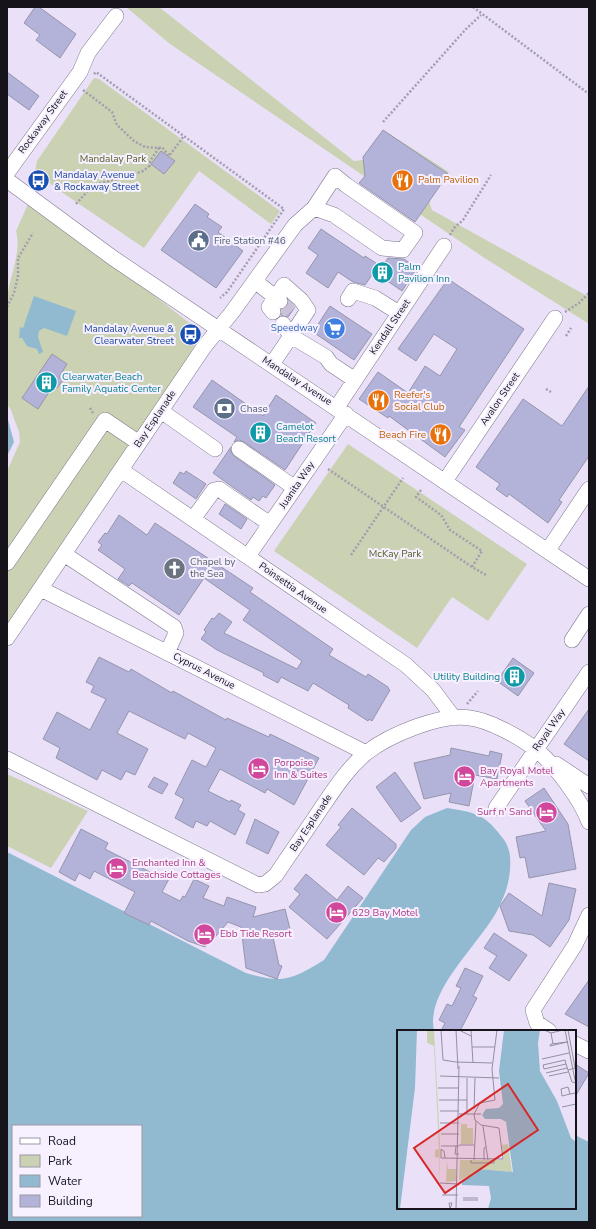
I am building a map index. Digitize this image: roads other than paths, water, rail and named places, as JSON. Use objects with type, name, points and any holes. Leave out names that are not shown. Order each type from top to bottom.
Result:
[{"type":"street","name":"Rockaway Street","points":[[7,173],[86,74],[88,53],[116,16]]},
{"type":"street","name":"Bay Esplanade","points":[[7,638],[218,328],[255,281],[295,225],[314,208],[335,176],[415,233],[403,250],[382,248],[334,215],[314,208]]},
{"type":"street","name":"Mandalay Avenue","points":[[7,180],[113,258],[341,410],[589,579]]},
{"type":"street","name":"Kendall Street","points":[[341,410],[355,380],[444,246]]},
{"type":"street","points":[[255,281],[276,303],[284,285],[301,300],[308,310],[291,324],[272,364]]},
{"type":"street","points":[[348,299],[353,291],[375,298],[399,313]]},
{"type":"street","name":"Avalon Street","points":[[445,481],[555,318]]},
{"type":"street","points":[[291,324],[326,357],[331,364],[355,380]]},
{"type":"street","name":"Juanita Way","points":[[248,556],[295,488],[341,410]]},
{"type":"street","points":[[161,411],[216,448]]},
{"type":"street","points":[[7,563],[105,420],[139,443]]},
{"type":"street","points":[[239,449],[295,488]]},
{"type":"street","name":"Poinsettia Avenue","points":[[121,470],[406,665],[433,690],[454,718]]},
{"type":"street","points":[[193,520],[214,490],[219,489],[270,524]]},
{"type":"street","points":[[548,550],[589,489]]},
{"type":"street","points":[[64,554],[174,627],[176,633],[168,653]]},
{"type":"street","name":"Cyprus Avenue","points":[[41,589],[366,753]]},
{"type":"street","points":[[572,640],[589,614]]},
{"type":"street","name":"Royal Way","points":[[496,808],[587,680]]},
{"type":"street","name":"Bay Esplanade","points":[[7,759],[258,885],[264,884],[276,875],[338,785],[351,768],[366,753],[391,738],[432,722],[454,718],[470,718],[491,723],[536,750],[562,778],[583,806],[589,822]]},
{"type":"street","points":[[536,750],[589,786]]},
{"type":"street","points":[[548,1030],[537,1023],[533,1010],[575,945],[589,915]]},
{"type":"water","points":[[34,296],[76,311],[67,336],[44,328],[39,331],[38,337],[43,352],[39,354],[37,349],[27,346],[22,338],[19,338],[20,327],[23,328]]},
{"type":"water","points":[[7,416],[14,442],[7,456]]},
{"type":"water","points":[[447,808],[478,815],[489,823],[504,840],[510,856],[510,870],[509,880],[499,907],[491,921],[446,983],[438,999],[434,1015],[434,1030],[397,1030],[397,1209],[576,1209],[576,1136],[589,1142],[589,1222],[7,1222],[7,852],[246,973],[278,979],[295,976],[324,960],[411,830],[425,817]]},
{"type":"tunnel","points":[[280,301],[291,313]]},
{"type":"place","name":"Palm Pavilion","points":[[403,180]]},
{"type":"place","name":"Mandalay Avenue & Rockaway Street","points":[[39,181]]},
{"type":"place","name":"Fire Station #46","points":[[199,241]]},
{"type":"place","name":"Palm Pavilion Inn","points":[[383,273]]},
{"type":"place","name":"Speedway","points":[[334,328]]},
{"type":"place","name":"Mandalay Avenue & Clearwater Street","points":[[190,335]]},
{"type":"place","name":"Clearwater Beach Family Aquatic Center","points":[[46,383]]},
{"type":"place","name":"Reefer's Social Club","points":[[378,401]]},
{"type":"place","name":"Chase","points":[[225,409]]},
{"type":"place","name":"Camelot Beach Resort","points":[[261,433]]},
{"type":"place","name":"Beach Fire","points":[[441,435]]},
{"type":"place","name":"Chapel by the Sea","points":[[175,568]]},
{"type":"place","name":"Utility Building","points":[[515,677]]},
{"type":"place","name":"Porpoise Inn & Suites","points":[[258,769]]},
{"type":"place","name":"Bay Royal Motel Apartments","points":[[464,777]]},
{"type":"place","name":"Surf n' Sand","points":[[547,812]]},
{"type":"place","name":"Enchanted Inn & Beachside Cottages","points":[[117,869]]},
{"type":"place","name":"629 Bay Motel","points":[[337,913]]},
{"type":"place","name":"Ebb Tide Resort","points":[[204,934]]},
{"type":"park label","name":"Mandalay Park","points":[[113,159]]},
{"type":"park label","name":"McKay Park","points":[[395,554]]}]
